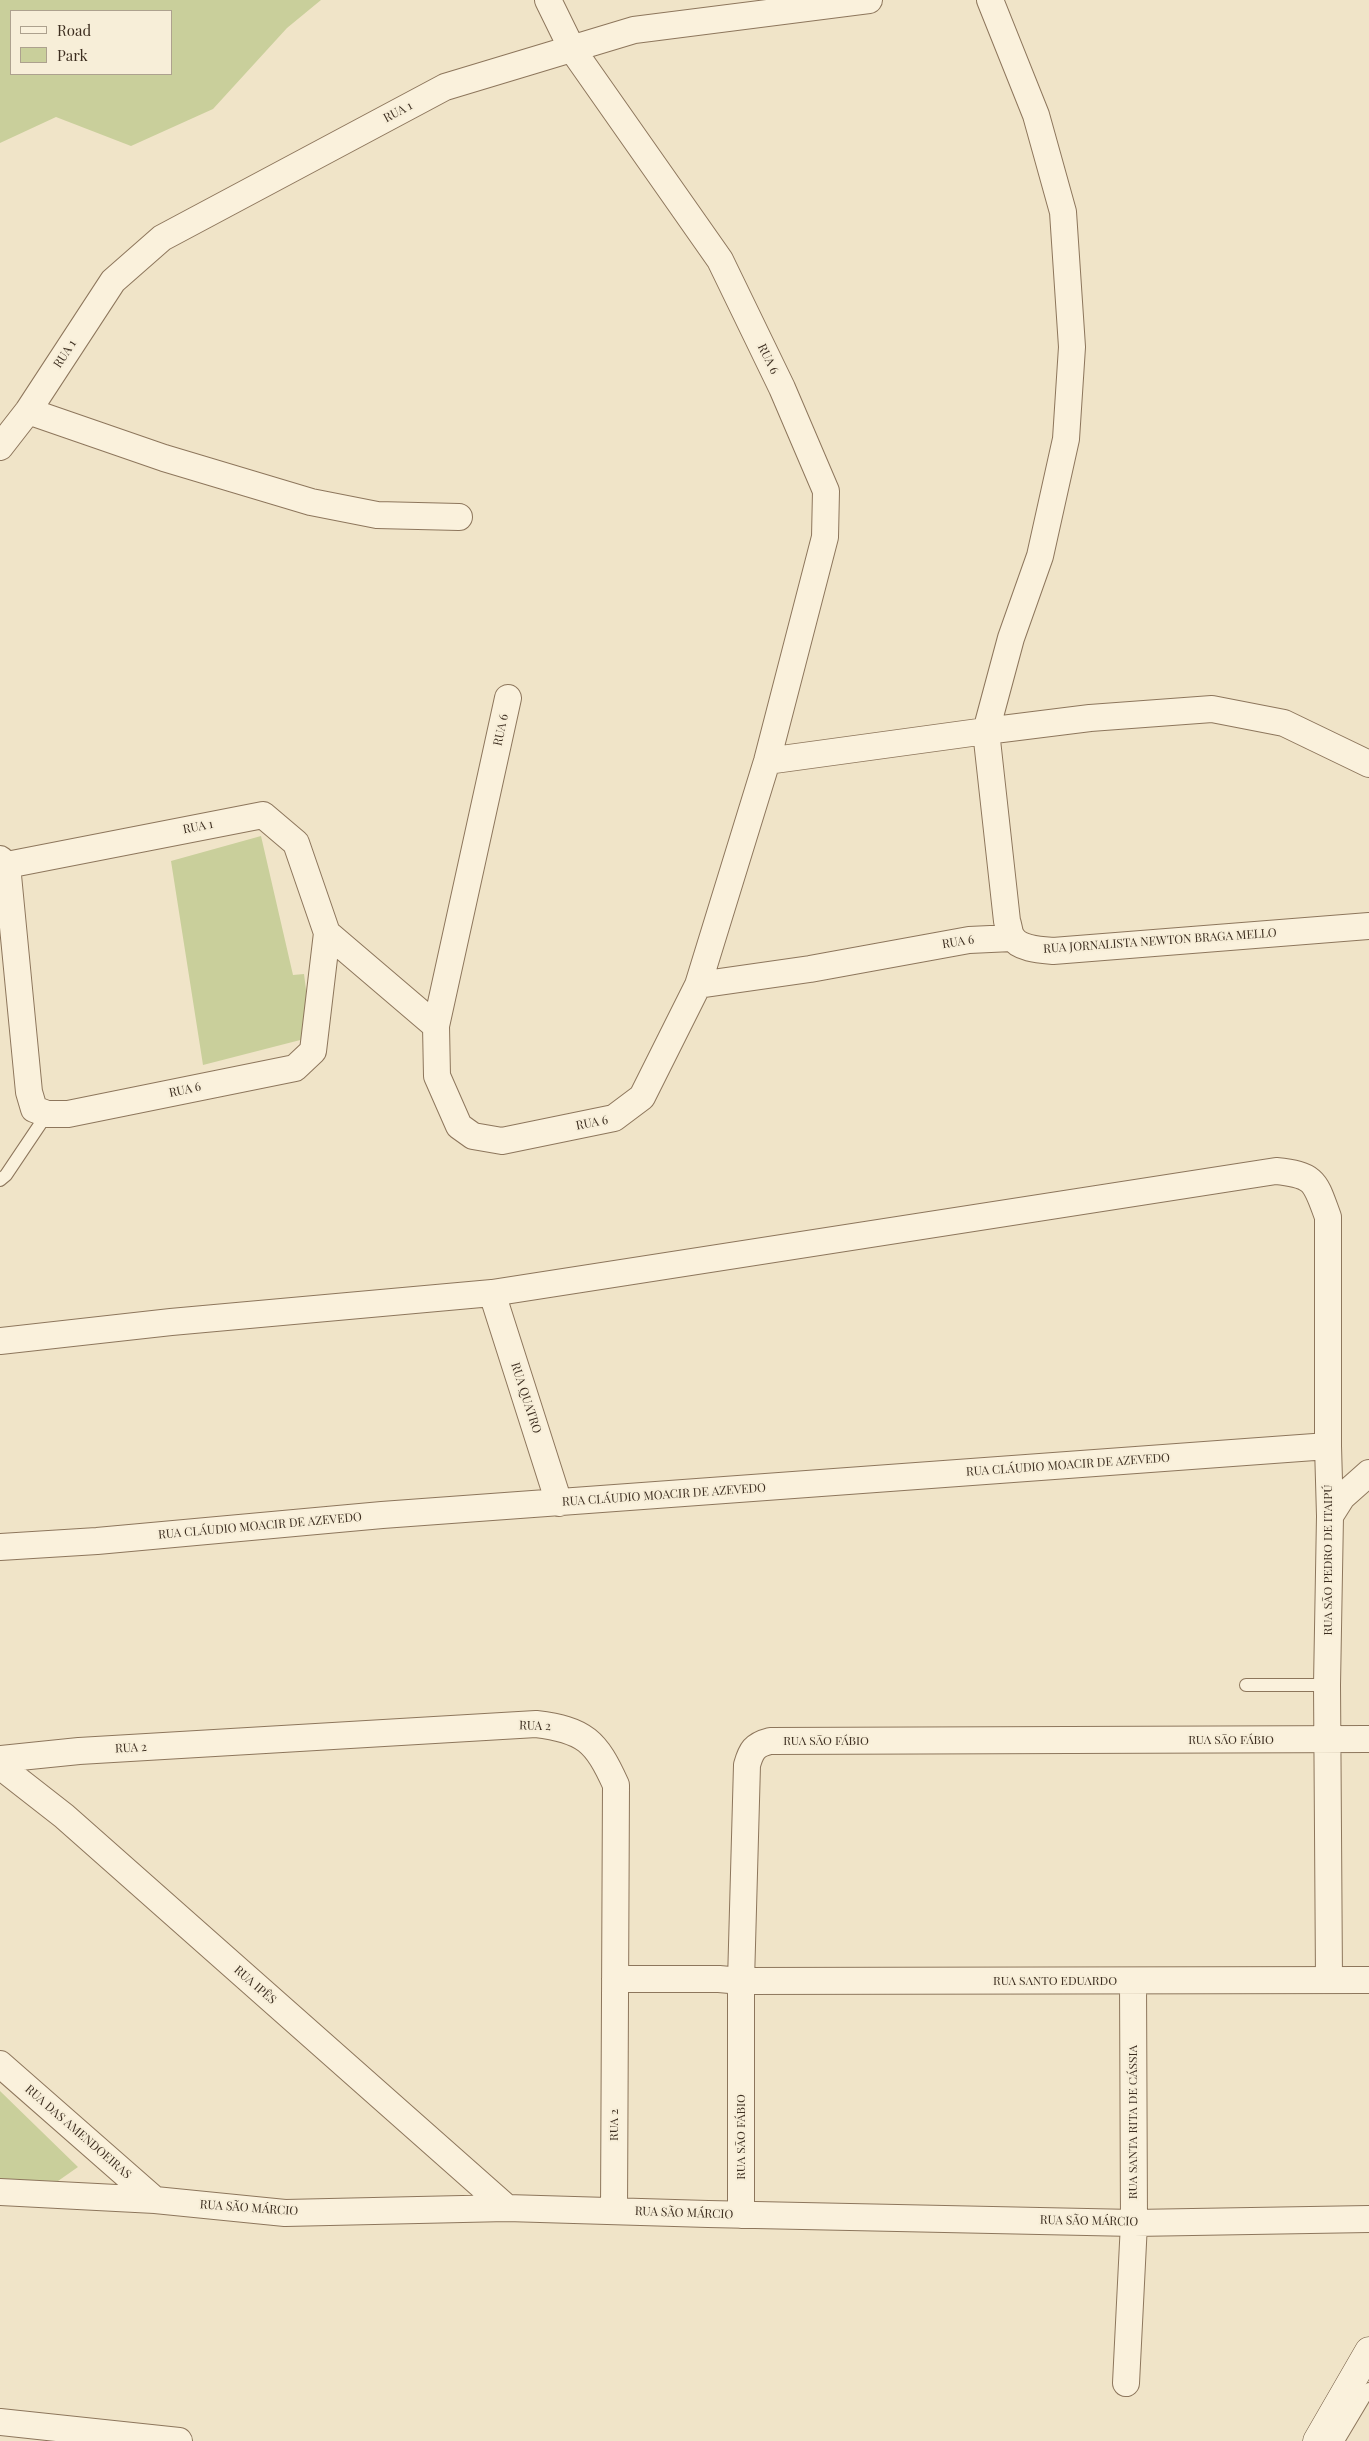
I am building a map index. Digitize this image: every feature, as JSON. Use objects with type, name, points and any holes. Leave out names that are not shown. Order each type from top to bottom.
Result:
[{"type":"main road","points":[[1316,2441],[1369,2351]]},
{"type":"street","name":"RUA 6","points":[[508,698],[436,1026],[437,1076],[459,1126],[473,1136],[502,1141],[614,1118],[642,1097],[698,985],[767,761],[825,537],[826,491],[782,388],[720,260],[572,49],[548,0]]},
{"type":"street","name":"RUA 1","points":[[0,447],[28,411],[113,281],[162,238],[445,87],[634,30],[869,0]]},
{"type":"street","points":[[990,0],[1036,115],[1062,212],[1072,348],[1066,439],[1040,556],[1011,638],[986,732],[1007,921],[1012,938]]},
{"type":"street","points":[[28,411],[164,458],[311,502],[377,515],[459,517]]},
{"type":"street","points":[[767,761],[1090,718],[1212,709],[1284,723],[1369,764]]},
{"type":"street","name":"RUA 1","points":[[4,862],[263,815],[296,843],[326,933]]},
{"type":"street","points":[[4,862],[29,1092],[34,1109],[47,1114]]},
{"type":"street","name":"RUA JORNALISTA NEWTON BRAGA MELLO","points":[[1012,938],[1020,944],[1035,949],[1054,950],[1369,926]]},
{"type":"street","name":"RUA 6","points":[[47,1114],[68,1114],[295,1068],[313,1052],[326,933]]},
{"type":"street","points":[[326,933],[436,1026]]},
{"type":"street","name":"RUA 6","points":[[698,985],[810,969],[969,940],[1012,938]]},
{"type":"street","name":"RUA SÃO PEDRO DE ITAIPÚ","points":[[492,1293],[1276,1171],[1306,1176],[1317,1186],[1328,1217],[1328,1446],[1330,1516],[1328,1685],[1329,1980]]},
{"type":"street","points":[[0,1342],[171,1322],[492,1293]]},
{"type":"street","name":"RUA QUATRO","points":[[492,1293],[559,1503]]},
{"type":"street","name":"RUA CLÁUDIO MOACIR DE AZEVEDO","points":[[0,1547],[98,1541],[382,1515],[1328,1446]]},
{"type":"street","points":[[1330,1516],[1342,1497],[1369,1474]]},
{"type":"street","name":"RUA 2","points":[[0,1758],[79,1751],[526,1724],[565,1728],[591,1743],[602,1756],[616,1785],[614,2212]]},
{"type":"street","name":"RUA SÃO FÁBIO","points":[[741,2215],[741,1981],[747,1765],[751,1751],[761,1744],[780,1741],[1369,1739]]},
{"type":"street","name":"RUA IPÊS","points":[[0,1766],[64,1816],[507,2208]]},
{"type":"street","name":"RUA SANTO EDUARDO","points":[[615,1979],[719,1979],[741,1981],[1369,1980]]},
{"type":"street","name":"RUA SANTA RITA DE CÁSSIA","points":[[1126,2383],[1134,2222],[1133,1981]]},
{"type":"street","name":"RUA DAS AMENDOEIRAS","points":[[0,2064],[155,2200]]},
{"type":"street","name":"RUA SÃO MÁRCIO","points":[[0,2192],[155,2200],[285,2213],[507,2208],[741,2215],[1134,2222],[1369,2219]]},
{"type":"street","points":[[0,2422],[179,2441]]},
{"type":"lane","points":[[0,1180],[6,1175],[47,1114]]},
{"type":"lane","points":[[1246,1685],[1328,1685]]},
{"type":"lane","points":[[1338,2441],[1369,2388]]},
{"type":"green space","points":[[0,0],[321,0],[287,28],[213,109],[131,146],[56,117],[0,143]]},
{"type":"green space","points":[[261,836],[293,975],[304,974],[312,1037],[203,1065],[171,861]]},
{"type":"green space","points":[[0,2091],[78,2167],[58,2181],[0,2180]]}]
